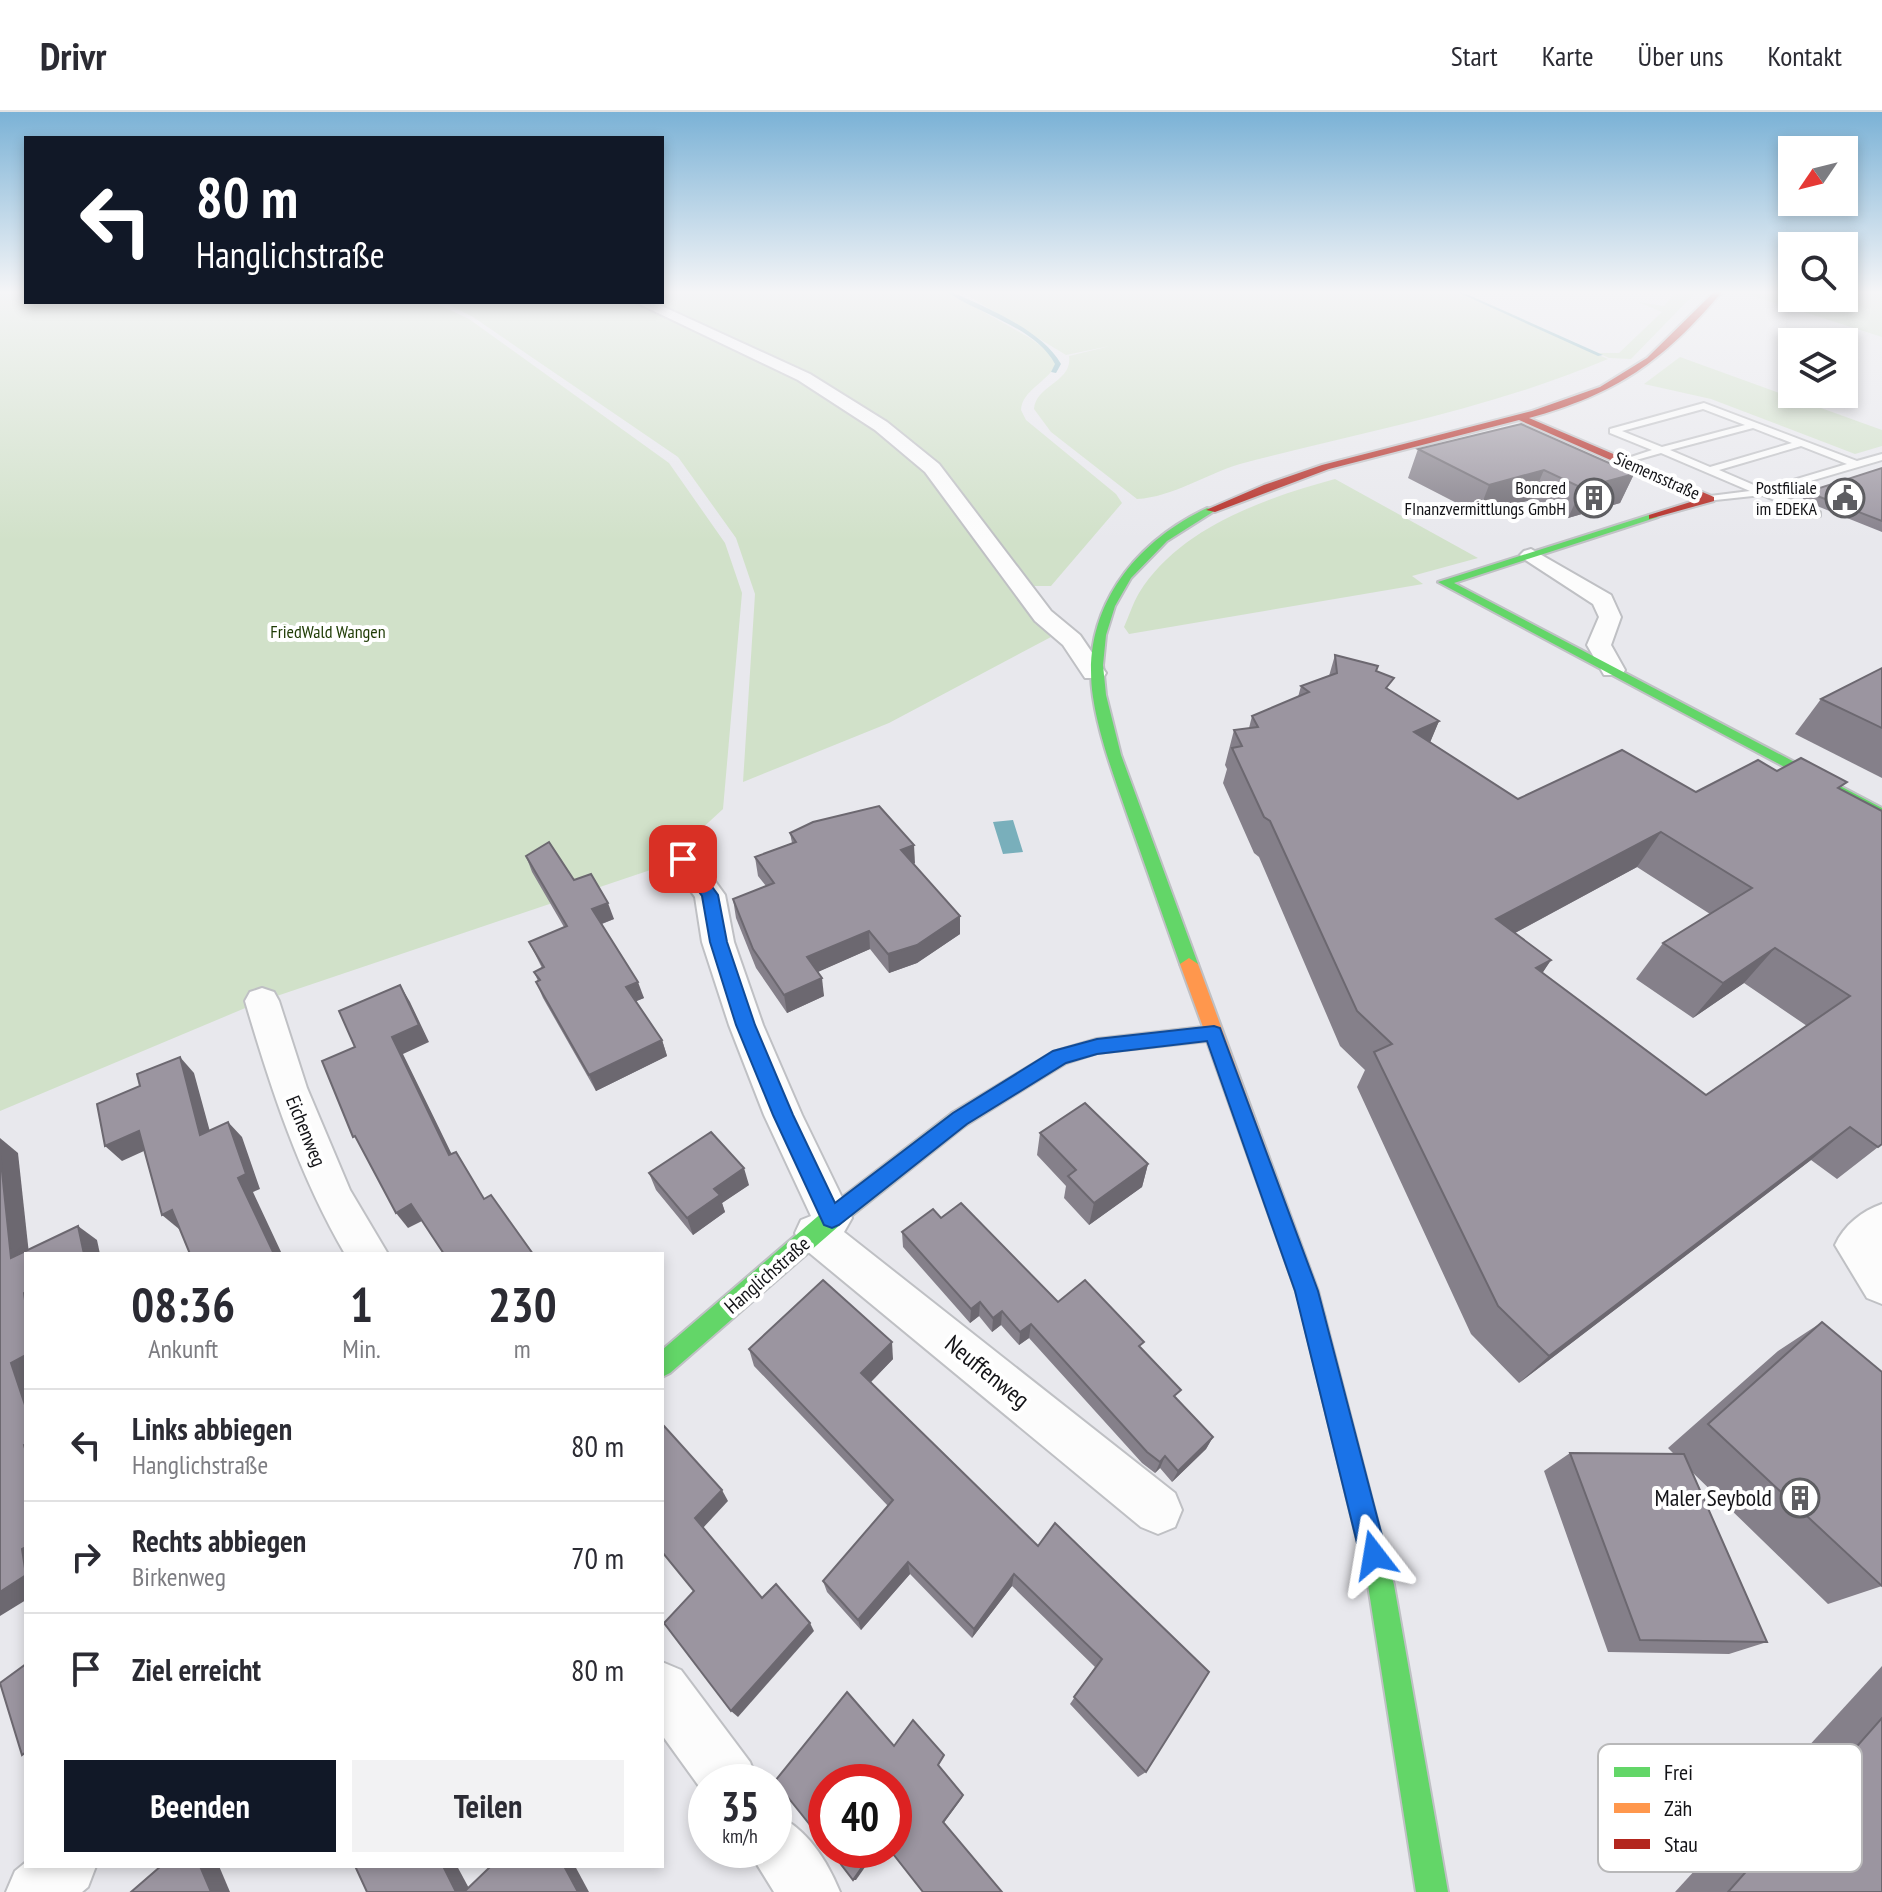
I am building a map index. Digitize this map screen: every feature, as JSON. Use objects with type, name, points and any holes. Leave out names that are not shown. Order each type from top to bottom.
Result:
[{"type":"street","points":[[800,375],[881,426],[932,468],[1043,616],[1072,640],[1094,673]]},
{"type":"street","points":[[1432,1892],[1381,1585],[1311,1307],[1111,748],[1094,673],[1097,643],[1109,600],[1132,564],[1166,534],[1219,503],[1351,459],[1520,417],[1585,396],[1628,375]]},
{"type":"street","name":"Siemensstraße","points":[[1520,417],[1710,499]]},
{"type":"street","name":"Siemensstraße","points":[[1710,499],[1444,582],[1882,814]]},
{"type":"street","points":[[1531,555],[1603,600],[1610,617],[1599,645],[1613,670]]},
{"type":"street","points":[[683,859],[710,895],[718,942],[746,1025],[823,1226]]},
{"type":"street","name":"Eichenweg","points":[[262,1001],[289,1088],[334,1199],[366,1252]]},
{"type":"street","name":"Hanglichstraße","points":[[664,1363],[823,1226],[960,1118],[1060,1057],[1097,1046],[1214,1033]]},
{"type":"street","points":[[1882,1222],[1855,1245],[1882,1284]]},
{"type":"street","name":"Neuffenweg","points":[[823,1226],[1158,1510]]},
{"type":"street","points":[[664,1692],[717,1764]]},
{"type":"street","points":[[36,1892],[65,1868]]},
{"type":"street","points":[[792,1868],[810,1892]]},
{"type":"lane","points":[[1816,514],[1613,431],[1704,406],[1858,465]]},
{"type":"lane","points":[[1625,462],[1754,425]]},
{"type":"lane","points":[[1710,470],[1802,443]]},
{"type":"lane","points":[[1710,499],[1763,492],[1882,457]]},
{"type":"green space","name":"FriedWald Wangen","points":[[0,375],[547,375],[669,463],[725,543],[742,593],[723,809],[697,833],[683,859],[262,1001],[0,1111]]},
{"type":"green space","points":[[558,375],[788,375],[822,391],[895,444],[953,503],[1014,594],[1051,637],[889,723],[743,782],[755,594],[736,538],[678,457]]},
{"type":"green space","points":[[804,375],[1048,375],[1022,403],[1021,410],[1026,420],[1116,494],[1122,503],[1051,586],[1034,586],[933,461],[885,422],[834,389]]},
{"type":"green space","points":[[1063,375],[1568,375],[1472,406],[1240,464],[1176,490],[1137,499],[1051,432],[1034,409],[1041,394]]},
{"type":"green space","points":[[1656,375],[1730,375],[1778,392],[1778,408],[1821,408],[1882,430],[1882,446],[1855,454],[1711,399],[1644,384]]},
{"type":"green space","points":[[1335,479],[1478,558],[1412,576],[1423,584],[1129,634],[1124,627],[1139,593],[1156,570],[1177,550],[1200,533],[1253,506]]},
{"type":"water","points":[[1013,820],[1023,852],[1003,854],[993,822]]},
{"type":"building","points":[[1521,424],[1634,474],[1582,488],[1544,470],[1489,485],[1418,449]]},
{"type":"building","points":[[1882,468],[1882,521],[1807,492]]},
{"type":"building","points":[[1335,655],[1378,666],[1376,671],[1394,678],[1386,688],[1439,721],[1414,732],[1518,799],[1622,750],[1696,792],[1758,760],[1777,771],[1801,758],[1847,782],[1838,788],[1882,811],[1882,1144],[1878,1147],[1850,1127],[1549,1356],[1498,1306],[1374,1052],[1392,1044],[1357,1011],[1270,821],[1264,817],[1232,748],[1242,746],[1234,730],[1258,727],[1252,716],[1309,692],[1301,686],[1337,673]],"holes":[[[1661,832],[1752,888],[1663,943],[1723,983],[1775,948],[1850,996],[1706,1095],[1536,968],[1551,960],[1496,919]]]},
{"type":"building","points":[[1882,668],[1882,728],[1821,699]]},
{"type":"building","points":[[879,806],[914,845],[901,850],[960,916],[917,945],[888,954],[869,931],[807,957],[822,978],[784,995],[753,949],[733,899],[774,883],[755,857],[796,842],[790,833],[813,822]]},
{"type":"building","points":[[549,842],[574,880],[591,874],[608,903],[592,909],[638,982],[626,987],[662,1040],[589,1075],[536,982],[540,980],[534,972],[544,967],[529,942],[567,926],[526,856]]},
{"type":"building","points":[[400,985],[419,1025],[392,1037],[449,1155],[456,1152],[484,1199],[491,1195],[532,1252],[443,1252],[411,1204],[396,1213],[353,1137],[322,1061],[355,1047],[339,1011]]},
{"type":"building","points":[[180,1057],[200,1135],[228,1122],[246,1174],[238,1178],[273,1252],[189,1252],[172,1210],[162,1215],[139,1131],[105,1146],[97,1104],[140,1086],[137,1074]]},
{"type":"building","points":[[1085,1103],[1148,1164],[1094,1203],[1068,1176],[1076,1170],[1040,1133]]},
{"type":"building","points":[[711,1132],[744,1168],[714,1189],[720,1195],[687,1218],[649,1173]]},
{"type":"building","points":[[0,1152],[11,1258],[78,1226],[84,1252],[24,1252],[24,1356],[11,1363],[24,1402],[24,1576],[0,1592]]},
{"type":"building","points":[[961,1203],[1058,1302],[1085,1280],[1144,1342],[1139,1346],[1181,1390],[1174,1396],[1213,1437],[1178,1471],[1165,1456],[1160,1462],[1147,1452],[1031,1324],[1020,1332],[1002,1311],[993,1318],[980,1302],[971,1309],[902,1232],[933,1209],[941,1218]]},
{"type":"building","points":[[823,1280],[892,1342],[861,1373],[1038,1546],[1055,1523],[1209,1672],[1146,1772],[1074,1697],[1102,1659],[1014,1574],[974,1629],[908,1562],[858,1620],[823,1581],[893,1500],[749,1349]]},
{"type":"building","name":"Maler Seybold","points":[[1822,1322],[1882,1372],[1882,1586],[1708,1424]]},
{"type":"building","points":[[664,1426],[722,1490],[695,1518],[762,1598],[776,1584],[810,1623],[731,1711],[664,1623],[694,1591],[664,1554]]},
{"type":"building","points":[[1570,1453],[1684,1454],[1767,1642],[1640,1640]]},
{"type":"building","points":[[24,1665],[22,1755],[0,1683]]},
{"type":"building","points":[[847,1692],[894,1746],[913,1720],[944,1755],[938,1765],[963,1795],[943,1822],[1002,1892],[923,1892],[904,1868],[912,1868],[912,1764],[808,1764],[808,1822],[792,1802],[792,1764],[789,1764]]},
{"type":"building","points":[[1882,1718],[1882,1892],[1728,1892],[1746,1872],[1862,1872],[1862,1744],[1859,1744]]},
{"type":"building","points":[[159,1868],[201,1868],[211,1892],[131,1892]]},
{"type":"building","points":[[356,1868],[444,1868],[456,1892],[367,1892]]},
{"type":"building","points":[[489,1868],[565,1868],[578,1892],[464,1892]]},
{"type":"building","points":[[844,1868],[861,1868],[853,1880]]},
{"type":"traffic: fast","points":[[1189,964],[1114,755],[1099,695],[1097,665],[1100,635],[1109,606],[1126,577],[1143,556],[1164,538],[1211,510]]},
{"type":"traffic: fast","points":[[1653,517],[1444,582],[1882,814]]},
{"type":"traffic: fast","points":[[664,1363],[832,1218],[959,1119]]},
{"type":"traffic: fast","points":[[1314,1318],[1381,1585],[1432,1892]]},
{"type":"traffic: slow","points":[[1189,964],[1314,1318]]},
{"type":"traffic: slow","points":[[959,1119],[1060,1057],[1097,1046],[1214,1033]]},
{"type":"traffic: jam","points":[[1211,510],[1326,467],[1535,413],[1581,398],[1629,375]]},
{"type":"traffic: jam","points":[[1520,417],[1710,499],[1653,517]]},
{"type":"place","name":"Boncred FInanzvermittlungs GmbH","points":[[1594,498]]},
{"type":"place","name":"Postfiliale im EDEKA","points":[[1845,498]]},
{"type":"place","name":"Maler Seybold","points":[[1800,1498]]},
{"type":"route","points":[[683,859],[710,895],[718,942],[746,1025],[783,1115],[832,1218],[960,1118],[1060,1057],[1097,1046],[1214,1033],[1307,1291],[1374,1555]]}]
